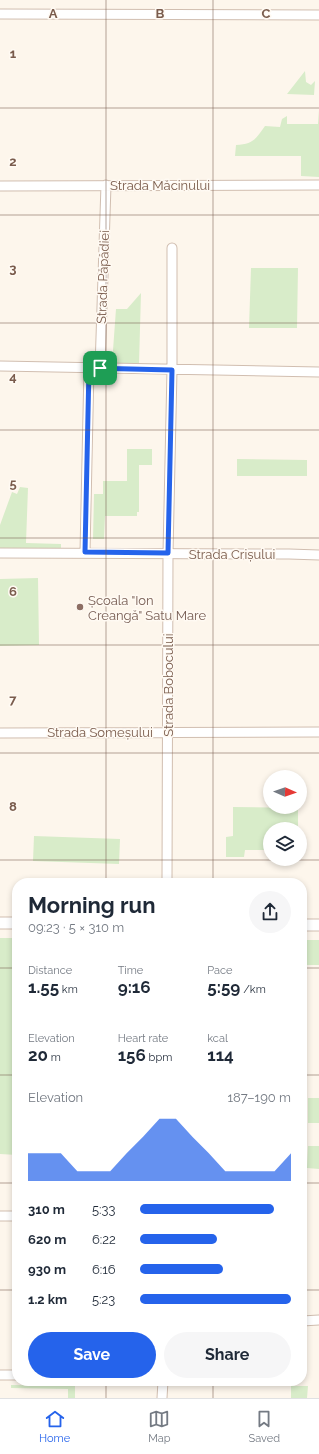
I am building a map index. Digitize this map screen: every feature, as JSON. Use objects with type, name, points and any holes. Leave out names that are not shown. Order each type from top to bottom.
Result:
[{"type":"street","points":[[0,14],[319,15]]},
{"type":"street","name":"Strada Păpădiei","points":[[100,368],[106,185]]},
{"type":"street","name":"Strada Măcinului","points":[[0,186],[319,185]]},
{"type":"street","name":"Strada Bobocului","points":[[167,878],[168,553],[172,370],[172,248]]},
{"type":"street","points":[[0,366],[319,372]]},
{"type":"street","points":[[85,552],[89,368]]},
{"type":"street","name":"Strada Crișului","points":[[0,552],[319,555]]},
{"type":"street","name":"Strada Someșului","points":[[0,733],[168,731],[319,732]]},
{"type":"street","points":[[0,923],[12,923]]},
{"type":"street","points":[[307,925],[319,925]]},
{"type":"street","points":[[0,1216],[12,1216]]},
{"type":"street","points":[[307,1321],[319,1320]]},
{"type":"street","points":[[0,1375],[12,1375]]},
{"type":"street","points":[[162,1398],[163,1386]]},
{"type":"green space","points":[[305,71],[306,82],[311,85],[315,81],[314,95],[287,94]]},
{"type":"green space","points":[[319,110],[319,177],[301,176],[301,156],[235,156],[236,145],[250,142],[259,135],[265,126],[280,127],[282,119],[287,116],[287,124],[318,124]]},
{"type":"green space","points":[[251,268],[298,268],[297,328],[249,328]]},
{"type":"green space","points":[[141,293],[139,364],[112,364],[116,309],[127,309]]},
{"type":"green space","points":[[127,449],[152,449],[152,465],[139,465],[139,512],[137,512],[137,516],[105,516],[104,539],[93,539],[94,494],[103,494],[103,481],[127,481]]},
{"type":"green space","points":[[237,459],[307,460],[307,476],[237,476]]},
{"type":"green space","points":[[20,487],[28,488],[26,543],[61,544],[61,552],[0,553],[0,525],[12,492],[17,494]]},
{"type":"green space","points":[[38,578],[39,645],[0,646],[0,579]]},
{"type":"green space","points":[[233,807],[263,807],[263,814],[298,814],[298,822],[263,822],[263,850],[245,850],[244,857],[226,857],[226,837],[233,836]]},
{"type":"green space","points":[[34,836],[120,839],[119,864],[33,861]]},
{"type":"green space","points":[[0,938],[12,938],[12,1155],[0,1154]]},
{"type":"green space","points":[[307,940],[319,940],[319,965],[307,965]]},
{"type":"green space","points":[[308,1098],[319,1098],[319,1123],[308,1123]]},
{"type":"green space","points":[[308,1146],[319,1146],[319,1169],[307,1168]]},
{"type":"green space","points":[[11,1385],[75,1386],[75,1398],[68,1398],[68,1389],[11,1388]]},
{"type":"green space","points":[[291,1386],[308,1386],[307,1398],[291,1398]]},
{"type":"place","name":"Școala \"Ion Creangă\" Satu Mare","points":[[80,607]]},
{"type":"route","points":[[89,368],[100,368],[172,370],[168,553],[85,552],[89,368]]}]
